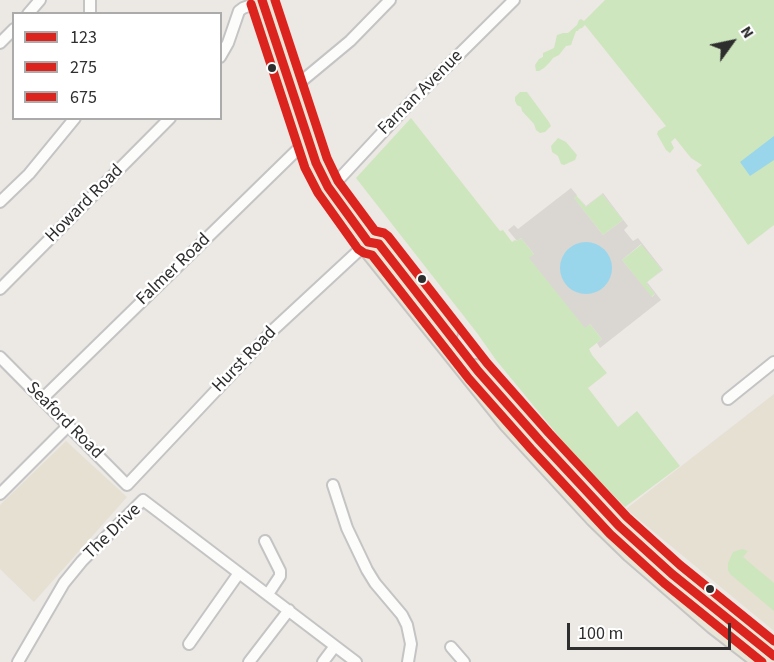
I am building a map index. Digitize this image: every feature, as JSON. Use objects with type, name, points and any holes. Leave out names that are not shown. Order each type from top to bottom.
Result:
[{"type":"main road","points":[[258,2],[316,163],[328,187],[368,242],[370,252],[494,408],[594,518],[688,603],[761,662]]},
{"type":"main road","points":[[368,242],[379,244],[478,371],[619,526],[672,574],[774,656]]},
{"type":"street","points":[[30,12],[40,0]]},
{"type":"street","points":[[290,86],[303,80],[356,35],[390,0]]},
{"type":"street","name":"Farnan Avenue","points":[[328,187],[345,174],[384,130],[514,0]]},
{"type":"street","points":[[222,54],[239,11],[258,2]]},
{"type":"street","points":[[0,44],[12,31]]},
{"type":"street","points":[[0,202],[29,174],[73,120]]},
{"type":"street","name":"Howard Road","points":[[0,289],[168,120]]},
{"type":"street","name":"Falmer Road","points":[[42,399],[297,150],[309,145]]},
{"type":"street","name":"Hurst Road","points":[[127,485],[268,335],[368,242]]},
{"type":"street","name":"Seaford Road","points":[[0,357],[127,485]]},
{"type":"street","points":[[728,399],[774,362]]},
{"type":"street","points":[[0,494],[68,426]]},
{"type":"street","points":[[333,485],[347,528],[367,570],[375,584],[402,615],[407,625],[411,644],[408,662]]},
{"type":"street","name":"The Drive","points":[[18,662],[64,583],[82,561],[143,500],[356,662]]},
{"type":"street","points":[[265,541],[280,571],[280,576],[268,594]]},
{"type":"street","points":[[189,644],[239,573]]},
{"type":"street","points":[[249,662],[289,610]]},
{"type":"street","points":[[323,662],[335,646]]},
{"type":"street","points":[[451,647],[464,662]]},
{"type":"shaded area","points":[[571,188],[577,195],[574,198],[603,235],[623,220],[602,194],[586,207],[578,197],[586,206],[603,193],[628,226],[624,230],[633,241],[638,238],[663,270],[650,280],[662,270],[641,244],[622,260],[652,297],[655,294],[647,282],[661,300],[600,348],[597,343],[602,339],[590,324],[585,328],[529,258],[534,254],[521,238],[517,241],[508,230],[514,225],[518,229]]},
{"type":"shaded area","points":[[774,394],[774,631],[626,509]]},
{"type":"shaded area","points":[[66,441],[127,497],[34,602],[0,569],[0,505]]},
{"type":"green space","points":[[605,0],[774,0],[774,225],[748,245],[696,170],[702,165],[691,158],[675,138],[671,142],[674,148],[670,153],[666,150],[657,134],[666,126],[585,25],[576,31],[571,45],[566,46],[544,68],[536,71],[535,65],[543,57],[543,53],[554,48],[557,35],[568,33],[579,20],[584,21]]},
{"type":"green space","points":[[520,92],[527,92],[549,122],[551,126],[545,132],[540,133],[536,130],[534,124],[517,105],[515,97]]},
{"type":"green space","points":[[411,118],[500,231],[503,230],[512,242],[521,238],[534,254],[530,258],[585,327],[590,324],[602,339],[589,349],[607,373],[588,388],[618,427],[637,411],[680,466],[625,507],[579,461],[496,360],[356,178]]},
{"type":"green space","points":[[558,138],[566,142],[577,155],[575,160],[561,164],[558,156],[552,152],[551,146]]},
{"type":"green space","points":[[602,194],[623,220],[603,235],[573,197],[576,195],[586,207]]},
{"type":"green space","points":[[642,244],[662,270],[646,283],[655,294],[651,297],[622,260]]},
{"type":"green space","points":[[742,549],[748,551],[743,557],[774,583],[774,611],[730,574],[728,563],[733,552]]},
{"type":"water","points":[[774,136],[774,160],[750,176],[740,162]]},
{"type":"water","points":[[581,242],[591,242],[605,249],[612,268],[605,287],[591,294],[581,294],[571,290],[564,283],[560,273],[560,263],[564,253],[571,246]]},
{"type":"transit line","name":"123","points":[[262,0],[316,163],[328,187],[368,242],[379,244],[478,371],[619,526],[672,574],[774,656]]},
{"type":"transit line","name":"675","points":[[275,0],[327,158],[338,181],[375,231],[388,236],[487,363],[627,517],[680,565],[774,641]]},
{"type":"transit line","name":"275","points":[[251,4],[305,168],[318,193],[358,249],[372,255],[469,379],[610,534],[664,583],[762,662]]}]
